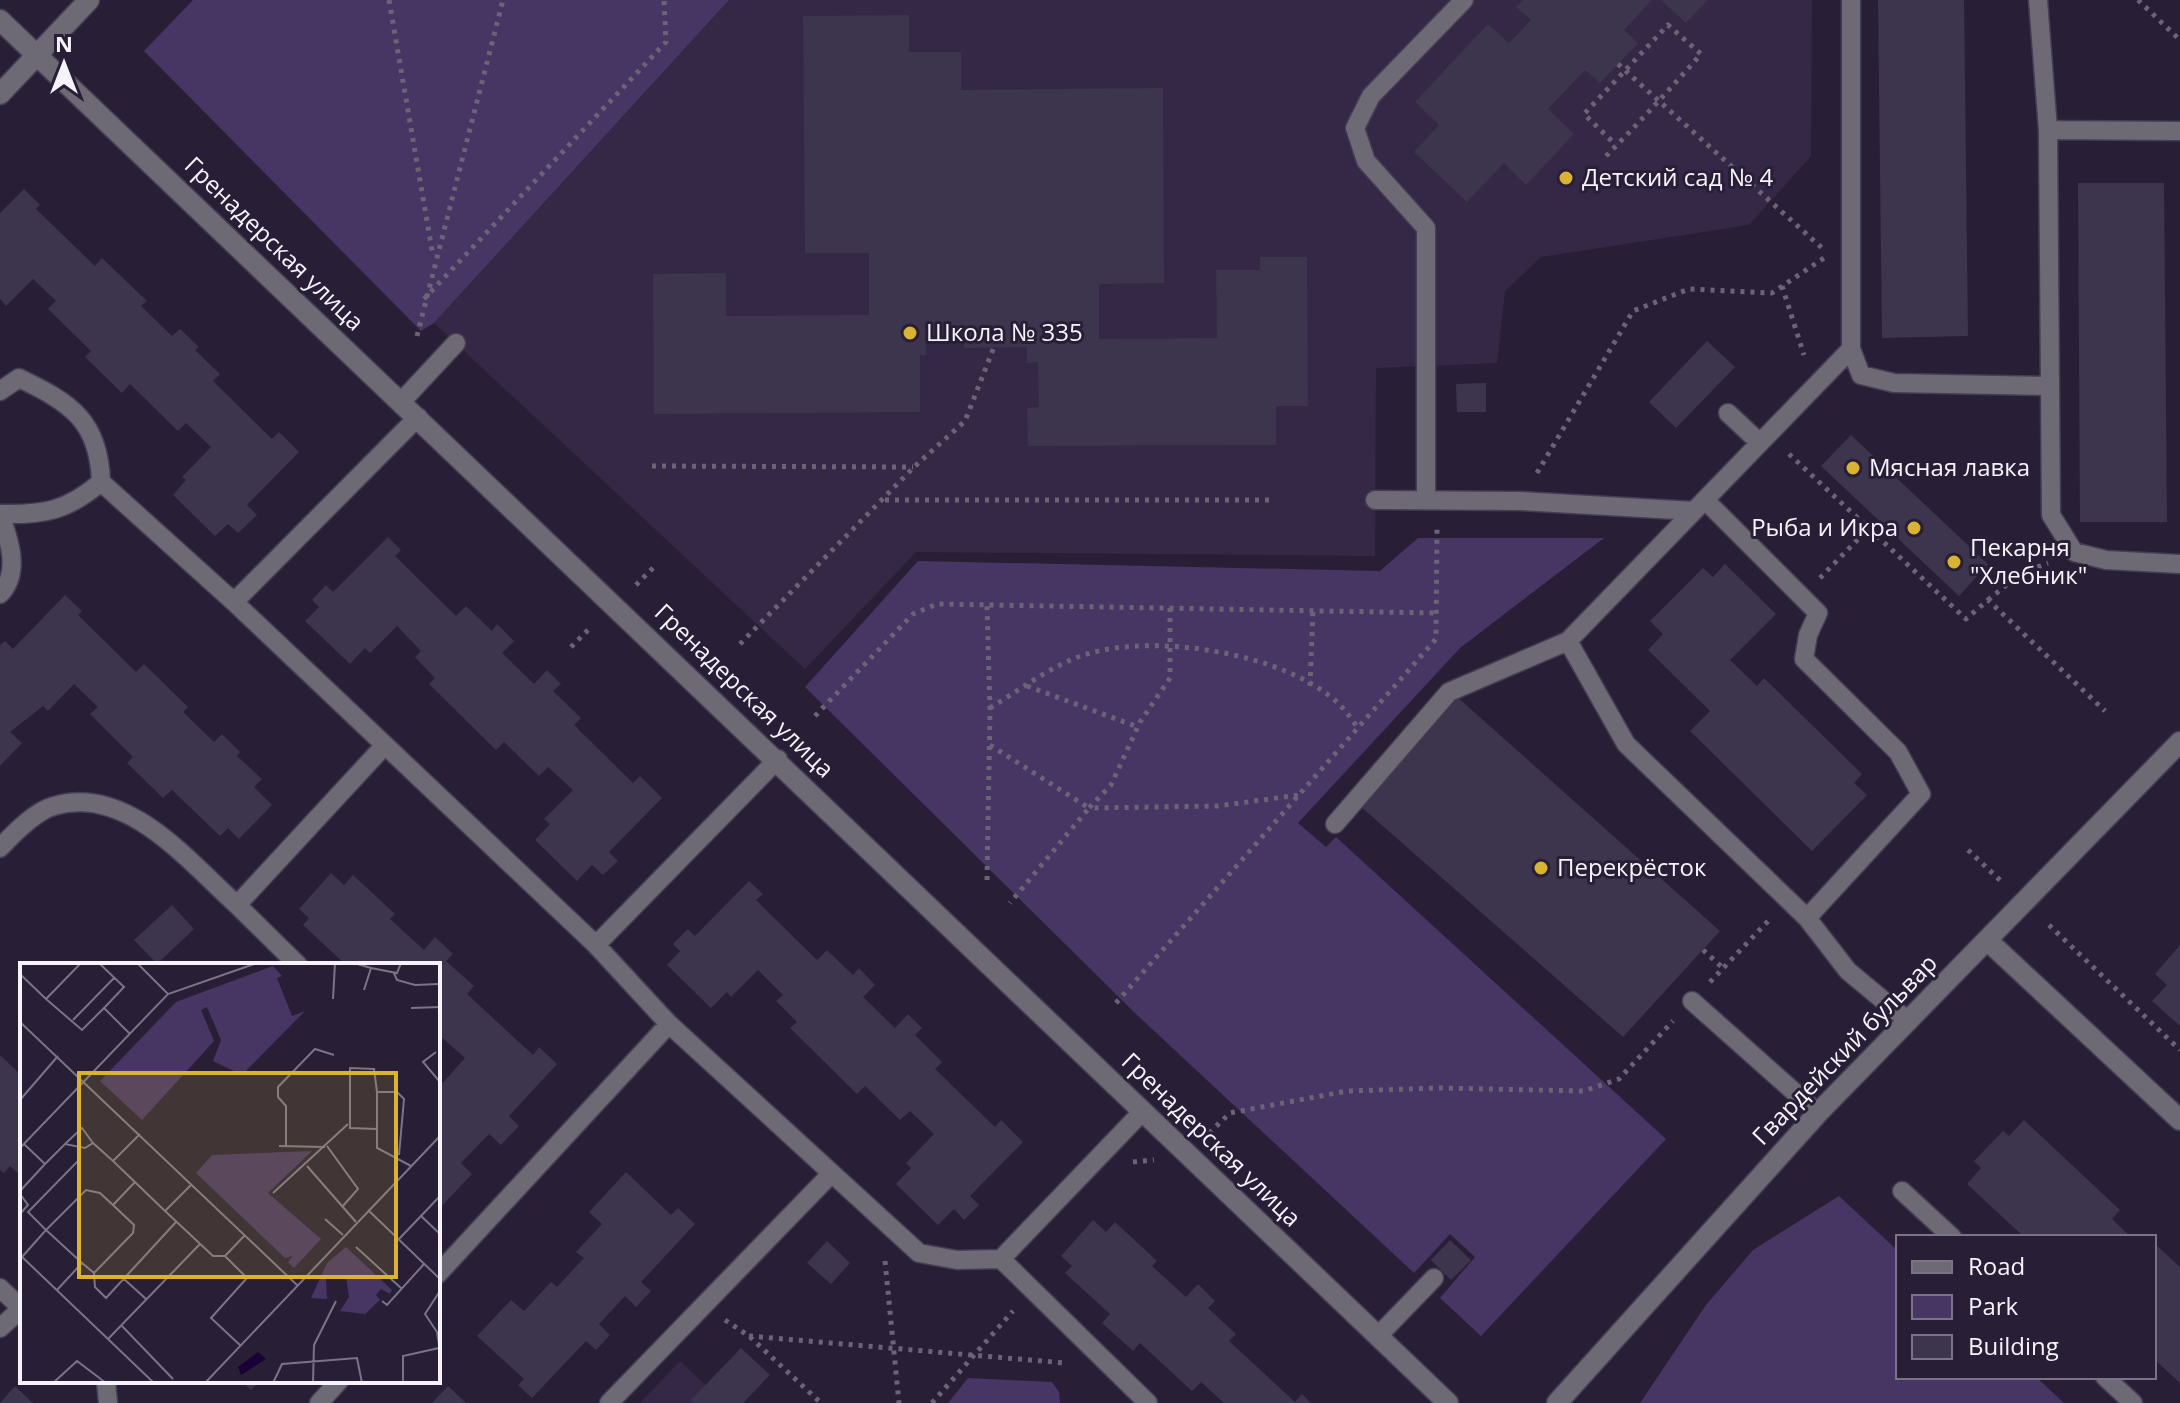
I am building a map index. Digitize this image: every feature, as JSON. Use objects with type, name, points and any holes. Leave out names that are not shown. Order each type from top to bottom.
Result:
[{"type":"street","points":[[0,94],[89,0]]},
{"type":"street","name":"Гренадерская улица","points":[[0,20],[778,759],[1448,1403]]},
{"type":"street","name":"Гвардейский бульвар","points":[[1557,1403],[1818,1113],[2180,742]]},
{"type":"street","points":[[1987,940],[2180,1120]]},
{"type":"lane","points":[[1431,500],[1426,228],[1366,161],[1355,128],[1371,96],[1464,0]]},
{"type":"lane","points":[[1851,0],[1851,349],[1861,375],[1894,383],[2048,386]]},
{"type":"lane","points":[[2038,0],[2048,130],[2051,515],[2074,552],[2106,560],[2180,564]]},
{"type":"lane","points":[[2048,130],[2180,131]]},
{"type":"lane","points":[[402,401],[456,343]]},
{"type":"lane","points":[[1335,824],[1449,692],[1568,641],[1851,349]]},
{"type":"lane","points":[[0,391],[19,378],[56,396],[90,428],[100,454],[101,482],[234,602],[596,945],[669,1024],[919,1253],[957,1260],[1001,1259],[1143,1111]]},
{"type":"lane","points":[[1728,413],[1764,439]]},
{"type":"lane","points":[[234,602],[418,417]]},
{"type":"lane","points":[[0,594],[7,587],[13,550],[0,514],[41,515],[81,499],[101,482]]},
{"type":"lane","points":[[1375,500],[1700,505],[1803,596],[1818,613],[1808,635],[1804,659],[1898,752],[1921,794],[1807,918]]},
{"type":"lane","points":[[1568,641],[1626,744],[1807,918],[1848,971],[1907,1020]]},
{"type":"lane","points":[[237,905],[385,745]]},
{"type":"lane","points":[[596,945],[778,759]]},
{"type":"lane","points":[[0,848],[52,806],[97,803],[146,824],[237,905],[296,963]]},
{"type":"lane","points":[[1692,1001],[1818,1113]]},
{"type":"lane","points":[[440,1272],[669,1024]]},
{"type":"lane","points":[[609,1403],[831,1174]]},
{"type":"lane","points":[[1902,1191],[1950,1235]]},
{"type":"lane","points":[[1001,1259],[1148,1403]]},
{"type":"lane","points":[[1378,1336],[1434,1278]]},
{"type":"lane","points":[[0,1288],[20,1307]]},
{"type":"lane","points":[[0,1328],[20,1309]]},
{"type":"lane","points":[[2107,1379],[2133,1403]]},
{"type":"lane","points":[[106,1383],[108,1403]]},
{"type":"lane","points":[[319,1403],[337,1383]]},
{"type":"path","points":[[389,0],[434,261]]},
{"type":"path","points":[[417,336],[503,0]]},
{"type":"path","points":[[424,299],[666,42],[664,0]]},
{"type":"path","points":[[2138,0],[2180,40]]},
{"type":"path","points":[[1606,156],[1701,54],[1668,25],[1584,114],[1616,145]]},
{"type":"path","points":[[1618,64],[1829,254]]},
{"type":"path","points":[[1829,238],[1829,254]]},
{"type":"path","points":[[1520,501],[1633,311],[1689,289],[1772,293],[1829,254]]},
{"type":"path","points":[[1782,286],[1815,387]]},
{"type":"path","points":[[740,644],[914,467],[965,421],[994,347]]},
{"type":"path","points":[[1764,439],[1869,528],[1966,619],[2020,574],[2074,552]]},
{"type":"path","points":[[652,466],[914,467]]},
{"type":"path","points":[[884,500],[1271,500]]},
{"type":"path","points":[[1116,1003],[1436,639],[1431,500]]},
{"type":"path","points":[[1803,596],[1869,528]]},
{"type":"path","points":[[636,585],[656,565]]},
{"type":"path","points":[[1988,600],[2105,711]]},
{"type":"path","points":[[815,716],[913,614],[937,604],[1437,613]]},
{"type":"path","points":[[987,605],[990,708],[987,880]]},
{"type":"path","points":[[1010,903],[1111,785],[1138,727],[1170,678],[1170,608]]},
{"type":"path","points":[[1310,686],[1313,610]]},
{"type":"path","points":[[571,647],[593,625]]},
{"type":"path","points":[[990,708],[1087,654],[1197,646],[1291,675],[1338,703],[1358,729]]},
{"type":"path","points":[[1027,686],[1138,727]]},
{"type":"path","points":[[989,745],[1089,808],[1218,806],[1302,794]]},
{"type":"path","points":[[1968,850],[2006,886]]},
{"type":"path","points":[[2049,925],[2180,1050]]},
{"type":"path","points":[[1703,950],[1724,968]]},
{"type":"path","points":[[1101,1154],[1141,1164],[1185,1150],[1202,1141],[1230,1113],[1347,1091],[1440,1088],[1584,1091],[1619,1079]]},
{"type":"path","points":[[881,1219],[899,1403]]},
{"type":"path","points":[[932,1403],[1031,1291]]},
{"type":"path","points":[[821,1403],[749,1336],[1110,1367]]},
{"type":"shaded area","name":"Школа № 335","points":[[729,0],[1812,0],[1811,156],[1749,225],[1541,257],[1505,291],[1497,363],[1376,368],[1375,556],[916,552],[805,669],[434,323]]},
{"type":"shaded area","points":[[680,1361],[724,1403],[640,1403]]},
{"type":"green space","points":[[193,0],[729,0],[434,323],[421,331],[144,51]]},
{"type":"green space","points":[[1418,538],[1604,538],[1460,648],[1298,823],[1326,847],[1336,837],[1666,1139],[1481,1336],[1440,1298],[1475,1257],[1450,1234],[1414,1273],[1136,1014],[805,687],[918,561],[1380,571]]},
{"type":"green space","points":[[1839,1196],[1896,1249],[1896,1379],[2038,1379],[2064,1403],[1640,1403],[1706,1305],[1753,1250]]},
{"type":"green space","points":[[968,1378],[1052,1382],[1059,1392],[1060,1403],[948,1403]]},
{"type":"building","points":[[1523,0],[1652,0],[1624,30],[1638,43],[1600,83],[1585,70],[1548,109],[1574,134],[1526,185],[1504,163],[1467,202],[1414,152],[1439,125],[1415,102],[1488,24],[1509,43],[1531,20],[1516,7]]},
{"type":"building","points":[[1661,0],[1708,0],[1686,23]]},
{"type":"building","points":[[1878,0],[1964,0],[1968,336],[1882,338]]},
{"type":"building","points":[[909,15],[909,52],[961,52],[961,90],[1163,88],[1164,283],[1099,284],[1099,339],[1217,338],[1216,270],[1260,270],[1260,257],[1307,257],[1308,406],[1276,406],[1276,445],[1028,446],[1027,408],[1039,407],[1038,362],[1027,363],[1027,347],[964,348],[964,337],[926,337],[926,355],[920,355],[920,412],[654,414],[653,274],[726,273],[726,316],[869,315],[869,253],[805,253],[803,16]]},
{"type":"building","points":[[2078,183],[2164,183],[2167,522],[2080,522]]},
{"type":"building","points":[[24,189],[40,205],[36,209],[95,266],[102,258],[147,301],[141,306],[172,336],[180,329],[199,347],[195,350],[220,374],[213,381],[272,439],[279,432],[299,452],[247,505],[257,515],[238,533],[228,524],[215,536],[173,495],[186,480],[182,477],[211,447],[186,423],[178,431],[130,384],[122,393],[85,357],[91,351],[48,309],[56,301],[33,279],[6,306],[0,299],[0,213]]},
{"type":"building","points":[[1707,341],[1735,367],[1676,428],[1649,402]]},
{"type":"building","points":[[1486,383],[1486,412],[1457,412],[1456,384]]},
{"type":"building","points":[[1851,435],[1988,564],[1959,596],[1821,466]]},
{"type":"building","points":[[388,537],[401,550],[395,556],[456,616],[466,606],[492,631],[497,624],[514,641],[502,653],[534,684],[547,670],[561,684],[553,691],[581,718],[574,725],[633,783],[640,776],[662,798],[609,852],[618,861],[603,875],[592,865],[577,881],[535,840],[550,824],[544,819],[573,790],[548,767],[539,776],[504,742],[496,750],[429,684],[435,678],[415,657],[421,651],[397,626],[370,653],[365,648],[350,664],[305,621],[319,607],[312,600],[326,585],[333,592]]},
{"type":"building","points":[[1725,564],[1776,614],[1730,660],[1757,686],[1764,678],[1862,774],[1854,783],[1867,795],[1812,851],[1690,731],[1710,711],[1648,650],[1663,634],[1650,621],[1703,568],[1713,577]]},
{"type":"building","points":[[65,595],[82,611],[78,615],[136,672],[144,664],[188,707],[183,712],[214,742],[222,734],[240,752],[237,756],[262,779],[254,787],[272,805],[239,839],[228,828],[220,836],[172,790],[163,798],[127,763],[133,757],[90,714],[98,707],[74,684],[48,711],[43,706],[10,732],[22,743],[0,766],[0,645],[5,641],[13,649]]},
{"type":"building","name":"Перекрёсток","points":[[1456,696],[1720,931],[1623,1037],[1360,806]]},
{"type":"building","points":[[331,873],[344,885],[353,875],[395,914],[390,919],[424,950],[435,937],[453,954],[446,961],[474,986],[467,994],[533,1055],[539,1047],[557,1064],[509,1116],[519,1126],[501,1145],[489,1134],[461,1163],[472,1174],[440,1208],[440,1086],[465,1058],[440,1036],[440,963],[344,963],[303,925],[309,918],[299,909]]},
{"type":"building","points":[[749,881],[763,894],[756,900],[817,960],[827,950],[853,975],[859,968],[875,985],[863,997],[895,1028],[908,1014],[922,1028],[915,1035],[942,1062],[935,1069],[995,1127],[1001,1120],[1023,1142],[970,1196],[979,1205],[964,1220],[954,1209],[938,1225],[896,1184],[911,1168],[906,1163],[934,1134],[910,1111],[900,1120],[865,1086],[857,1094],[790,1028],[797,1022],[776,1001],[783,995],[758,970],[731,997],[727,992],[711,1008],[667,965],[680,951],[673,944],[688,929],[695,936]]},
{"type":"building","points":[[172,905],[194,929],[158,963],[134,940]]},
{"type":"building","points":[[2180,945],[2180,1026],[2152,1001],[2167,985],[2155,974]]},
{"type":"building","points":[[0,1055],[20,1074],[20,1175],[10,1166],[4,1173],[0,1170]]},
{"type":"building","points":[[2024,1120],[2120,1210],[2112,1219],[2129,1235],[2022,1235],[1967,1184],[1981,1168],[1974,1161],[2003,1131],[2009,1136]]},
{"type":"building","points":[[626,1172],[671,1215],[678,1208],[695,1224],[641,1282],[651,1291],[636,1307],[625,1296],[599,1324],[610,1335],[596,1350],[586,1341],[532,1398],[518,1385],[524,1379],[477,1336],[511,1300],[524,1311],[551,1282],[557,1287],[584,1258],[576,1252],[602,1224],[589,1212]]},
{"type":"building","points":[[1093,1220],[1106,1232],[1115,1222],[1157,1261],[1152,1266],[1186,1297],[1198,1284],[1215,1301],[1208,1308],[1236,1334],[1229,1341],[1295,1402],[1302,1394],[1311,1403],[1224,1403],[1201,1382],[1192,1391],[1140,1343],[1133,1351],[1102,1323],[1110,1314],[1065,1273],[1072,1266],[1061,1256]]},
{"type":"building","points":[[1450,1240],[1471,1260],[1451,1280],[1431,1260]]},
{"type":"building","points":[[827,1241],[850,1263],[831,1284],[807,1263]]},
{"type":"building","points":[[2156,1245],[2180,1267],[2180,1383],[2156,1361]]},
{"type":"building","points":[[741,1348],[770,1375],[743,1403],[694,1403],[691,1400]]},
{"type":"building","points":[[243,1383],[258,1383],[251,1390]]},
{"type":"building","points":[[15,1386],[33,1403],[0,1403]]},
{"type":"building","points":[[448,1386],[466,1403],[432,1403]]},
{"type":"place","name":"Детский сад № 4","points":[[1566,178]]},
{"type":"place","name":"Школа № 335","points":[[910,333]]},
{"type":"place","name":"Мясная лавка","points":[[1853,468]]},
{"type":"place","name":"Рыба и Икра","points":[[1914,528]]},
{"type":"place","name":"Пекарня \"Хлебник\"","points":[[1954,562]]},
{"type":"place","name":"Перекрёсток","points":[[1541,868]]}]
